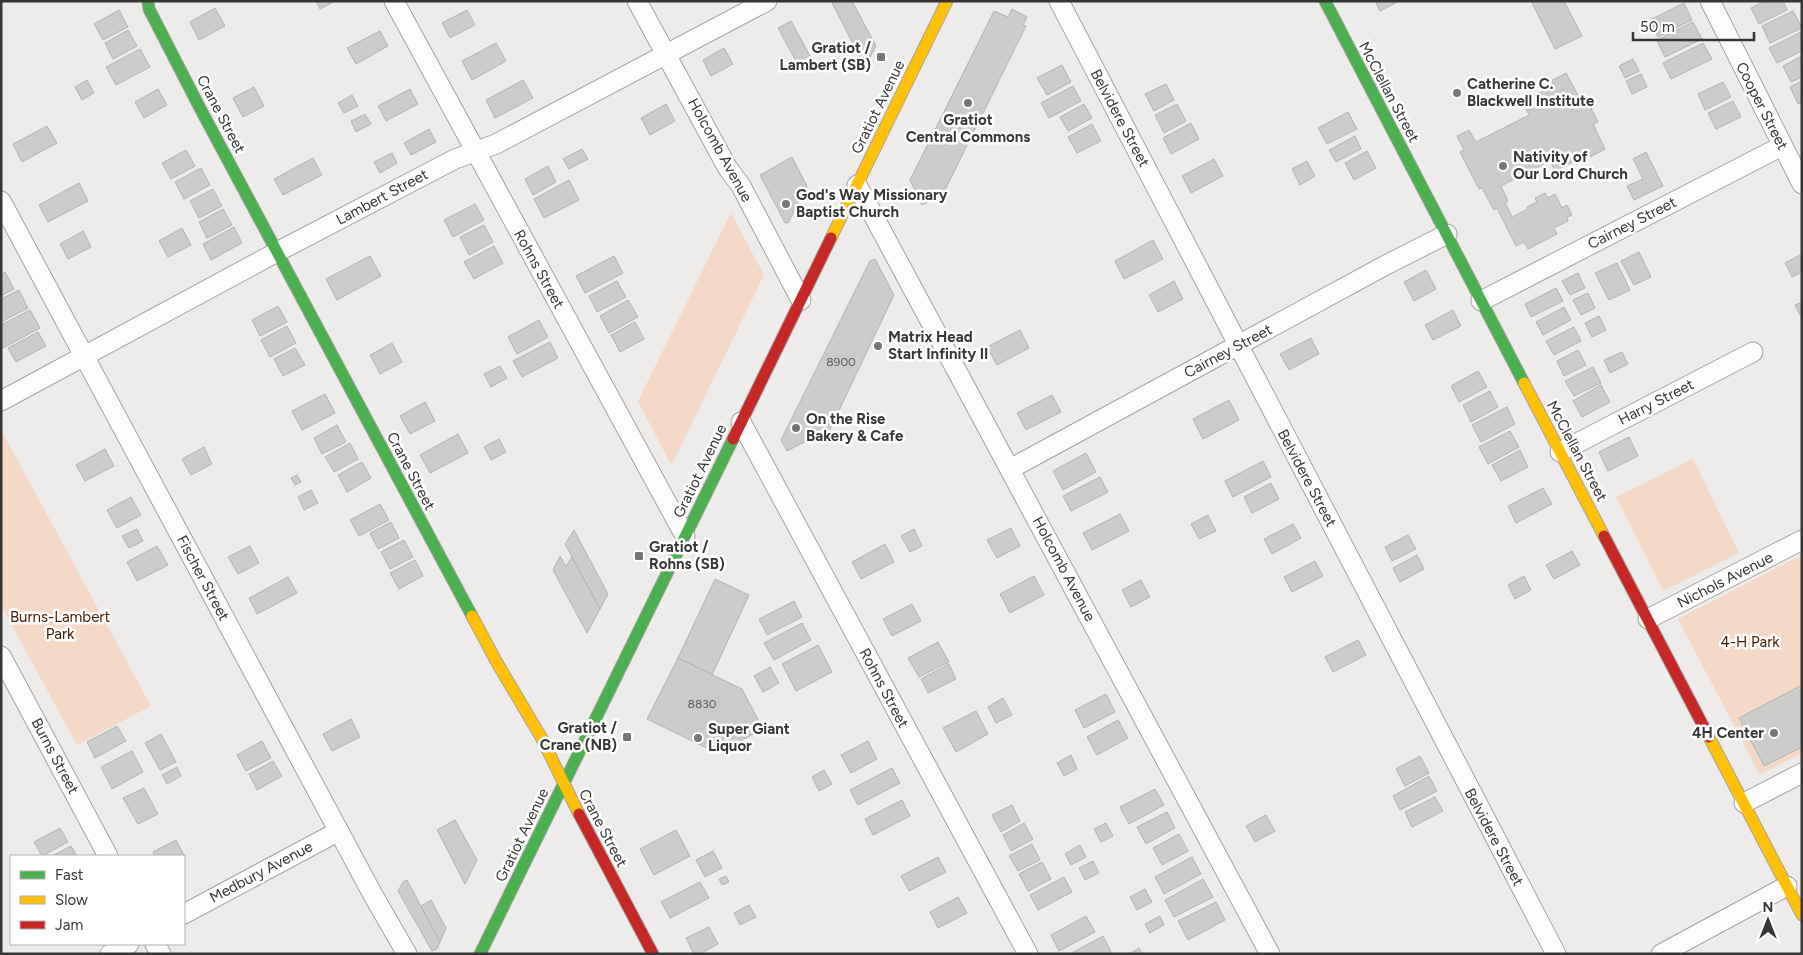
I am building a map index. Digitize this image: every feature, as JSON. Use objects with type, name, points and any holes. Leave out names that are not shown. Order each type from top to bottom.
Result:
[{"type":"street","name":"Crane Street","points":[[148,1],[148,9],[157,26],[496,661],[541,737],[563,785],[653,954]]},
{"type":"street","name":"Rohns Street","points":[[394,1],[685,536]]},
{"type":"street","name":"Holcomb Avenue","points":[[638,1],[727,167],[741,186],[801,300]]},
{"type":"street","name":"Lambert Street","points":[[1,401],[277,252],[455,159],[496,144],[767,1]]},
{"type":"street","name":"Gratiot Avenue","points":[[480,954],[947,1]]},
{"type":"street","name":"Belvidere Street","points":[[1059,1],[1556,954]]},
{"type":"street","name":"McClellan Street","points":[[1325,1],[1802,915]]},
{"type":"street","name":"Cooper Street","points":[[1710,1],[1802,184]]},
{"type":"street","name":"Cairney Street","points":[[1481,301],[1782,146]]},
{"type":"street","name":"Holcomb Avenue","points":[[857,185],[1270,954]]},
{"type":"street","name":"Fischer Street","points":[[1,201],[373,895],[407,954]]},
{"type":"street","name":"Cairney Street","points":[[1010,469],[1446,234]]},
{"type":"street","name":"Harry Street","points":[[1560,452],[1753,352]]},
{"type":"street","name":"Rohns Street","points":[[741,422],[1028,954]]},
{"type":"street","name":"Nichols Avenue","points":[[1648,620],[1802,540]]},
{"type":"street","name":"Burns Street","points":[[1,656],[107,855]]},
{"type":"street","points":[[1744,803],[1802,773]]},
{"type":"street","name":"Medbury Avenue","points":[[185,913],[339,831]]},
{"type":"street","points":[[1661,954],[1787,886]]},
{"type":"street","points":[[110,954],[127,945]]},
{"type":"green space","points":[[731,213],[764,275],[673,462],[670,463],[638,401]]},
{"type":"green space","name":"Burns-Lambert Park","points":[[1,430],[151,706],[77,745],[1,605]]},
{"type":"green space","points":[[1693,459],[1739,553],[1663,591],[1616,497]]},
{"type":"green space","name":"4-H Park","points":[[1802,555],[1802,753],[1760,775],[1678,619]]},
{"type":"building","points":[[316,1],[335,1],[320,9]]},
{"type":"building","points":[[831,1],[852,1],[876,46],[865,67]]},
{"type":"building","points":[[1375,1],[1399,1],[1380,11]]},
{"type":"building","points":[[1531,1],[1564,1],[1582,36],[1555,49]]},
{"type":"building","points":[[1765,1],[1783,1],[1787,10],[1759,24],[1751,8]]},
{"type":"building","points":[[1684,3],[1692,20],[1658,37],[1650,20]]},
{"type":"building","points":[[215,8],[225,26],[199,40],[190,22]]},
{"type":"building","name":"Gratiot Central Commons","points":[[1012,9],[1027,17],[1023,25],[1026,26],[942,196],[922,205],[910,180],[994,11],[1008,17]]},
{"type":"building","points":[[119,10],[128,27],[103,40],[94,24]]},
{"type":"building","points":[[467,10],[475,25],[450,38],[442,23]]},
{"type":"building","points":[[1793,11],[1802,28],[1770,43],[1762,26]]},
{"type":"building","points":[[791,21],[815,65],[802,72],[778,28]]},
{"type":"building","points":[[1693,22],[1702,39],[1665,57],[1657,40]]},
{"type":"building","points":[[128,30],[137,46],[113,59],[105,43]]},
{"type":"building","points":[[380,31],[388,46],[356,64],[347,48]]},
{"type":"building","points":[[1801,32],[1802,51],[1777,63],[1769,48]]},
{"type":"building","points":[[496,43],[506,61],[472,80],[462,61]]},
{"type":"building","points":[[1703,43],[1712,59],[1671,79],[1663,63]]},
{"type":"building","points":[[724,48],[733,64],[711,76],[703,60]]},
{"type":"building","points":[[140,49],[150,67],[116,85],[106,67]]},
{"type":"building","points":[[1802,56],[1802,77],[1791,82],[1783,66]]},
{"type":"building","points":[[1633,59],[1639,71],[1625,78],[1619,66]]},
{"type":"building","points":[[1062,65],[1071,82],[1047,95],[1037,78]]},
{"type":"building","name":"Nativity of Our Lord Church","points":[[1566,73],[1580,99],[1585,96],[1598,122],[1593,124],[1605,149],[1590,157],[1588,154],[1555,171],[1550,161],[1501,186],[1508,201],[1505,202],[1512,217],[1528,209],[1527,207],[1537,202],[1535,198],[1545,193],[1548,198],[1555,194],[1562,208],[1567,205],[1572,215],[1567,217],[1568,221],[1554,228],[1557,234],[1528,249],[1524,242],[1516,246],[1497,208],[1494,210],[1482,188],[1479,189],[1460,152],[1464,150],[1457,136],[1469,130],[1476,142],[1529,115],[1522,101],[1554,86],[1551,81]]},
{"type":"building","points":[[1641,74],[1647,87],[1632,94],[1626,81]]},
{"type":"building","points":[[87,80],[94,93],[82,100],[75,87]]},
{"type":"building","points":[[523,80],[533,98],[495,118],[486,100]]},
{"type":"building","points":[[1802,81],[1802,103],[1798,104],[1790,87]]},
{"type":"building","points":[[1723,82],[1731,97],[1705,110],[1698,94]]},
{"type":"building","points":[[1166,84],[1174,100],[1154,111],[1145,94]]},
{"type":"building","points":[[1073,86],[1081,101],[1049,118],[1041,103]]},
{"type":"building","points":[[254,87],[264,106],[243,117],[233,98]]},
{"type":"building","points":[[158,89],[167,105],[144,118],[135,102]]},
{"type":"building","points":[[410,89],[418,104],[386,121],[378,106]]},
{"type":"building","points":[[352,95],[358,106],[344,113],[338,103]]},
{"type":"building","points":[[1733,101],[1741,117],[1716,129],[1708,113]]},
{"type":"building","points":[[666,104],[675,121],[650,135],[641,118]]},
{"type":"building","points":[[1084,104],[1092,118],[1068,131],[1060,117]]},
{"type":"building","points":[[1177,104],[1186,121],[1164,133],[1155,115]]},
{"type":"building","points":[[1348,112],[1357,129],[1327,144],[1318,128]]},
{"type":"building","points":[[365,114],[371,124],[356,132],[351,121]]},
{"type":"building","points":[[1191,123],[1199,139],[1171,154],[1163,138]]},
{"type":"building","points":[[1092,124],[1101,141],[1077,153],[1068,137]]},
{"type":"building","points":[[47,126],[57,143],[22,162],[13,144]]},
{"type":"building","points":[[429,129],[436,142],[411,155],[404,143]]},
{"type":"building","points":[[1355,136],[1361,149],[1336,162],[1329,150]]},
{"type":"building","points":[[582,149],[588,159],[569,169],[563,159]]},
{"type":"building","points":[[186,150],[195,166],[171,179],[162,163]]},
{"type":"building","points":[[1367,151],[1376,168],[1354,180],[1345,163]]},
{"type":"building","points":[[1646,152],[1663,186],[1634,200],[1627,186],[1643,179],[1633,159]]},
{"type":"building","points":[[392,153],[397,163],[380,173],[374,162]]},
{"type":"building","name":"God's Way Missionary Baptist Church","points":[[792,157],[807,186],[788,223],[785,223],[760,175]]},
{"type":"building","points":[[313,158],[322,175],[283,195],[274,179]]},
{"type":"building","points":[[1214,159],[1223,176],[1191,193],[1182,176]]},
{"type":"building","points":[[1307,161],[1315,176],[1300,185],[1292,169]]},
{"type":"building","points":[[548,166],[556,182],[533,195],[525,179]]},
{"type":"building","points":[[201,168],[210,185],[184,199],[175,182]]},
{"type":"building","points":[[569,180],[579,200],[544,218],[534,199]]},
{"type":"building","points":[[79,183],[88,201],[48,222],[39,205]]},
{"type":"building","points":[[213,189],[222,206],[199,218],[190,201]]},
{"type":"building","points":[[475,204],[484,220],[453,237],[444,220]]},
{"type":"building","points":[[223,209],[232,225],[207,238],[199,222]]},
{"type":"building","points":[[484,225],[493,242],[469,255],[460,237]]},
{"type":"building","points":[[234,227],[242,243],[211,260],[203,244]]},
{"type":"building","points":[[182,228],[191,245],[168,257],[159,241]]},
{"type":"building","points":[[83,231],[91,247],[68,259],[60,244]]},
{"type":"building","points":[[1153,240],[1163,259],[1124,279],[1115,261]]},
{"type":"building","points":[[494,246],[503,263],[474,279],[464,262]]},
{"type":"building","points":[[1639,252],[1651,277],[1634,285],[1621,261]]},
{"type":"building","points":[[1802,254],[1802,272],[1792,277],[1785,263]]},
{"type":"building","points":[[370,256],[381,276],[337,300],[326,279]]},
{"type":"building","points":[[614,256],[623,273],[585,293],[576,276]]},
{"type":"building","points":[[875,259],[894,295],[830,429],[787,451],[781,440],[870,261]]},
{"type":"building","points":[[1617,263],[1630,290],[1609,300],[1595,273]]},
{"type":"building","points":[[1426,270],[1436,289],[1414,301],[1404,282]]},
{"type":"building","points":[[5,272],[14,289],[1,296],[1,275]]},
{"type":"building","points":[[1578,273],[1585,288],[1570,295],[1562,281]]},
{"type":"building","points":[[617,281],[626,297],[597,312],[589,296]]},
{"type":"building","points":[[1174,281],[1183,299],[1158,312],[1149,295]]},
{"type":"building","points":[[1556,288],[1563,301],[1531,317],[1525,304]]},
{"type":"building","points":[[19,290],[28,308],[1,322],[1,299]]},
{"type":"building","points":[[1588,293],[1595,308],[1581,315],[1573,300]]},
{"type":"building","points":[[628,300],[638,317],[609,333],[600,316]]},
{"type":"building","points":[[1802,302],[1802,319],[1795,305]]},
{"type":"building","points":[[278,306],[287,322],[260,336],[252,320]]},
{"type":"building","points":[[1564,307],[1571,320],[1543,335],[1536,322]]},
{"type":"building","points":[[30,310],[40,328],[3,348],[1,345],[1,325]]},
{"type":"building","points":[[1453,310],[1461,326],[1433,340],[1425,325]]},
{"type":"building","points":[[1599,316],[1606,330],[1592,337],[1585,323]]},
{"type":"building","points":[[539,320],[548,337],[517,354],[508,337]]},
{"type":"building","points":[[635,322],[644,339],[620,352],[611,335]]},
{"type":"building","points":[[287,326],[296,343],[270,357],[261,340]]},
{"type":"building","points":[[1574,327],[1581,341],[1554,355],[1546,341]]},
{"type":"building","points":[[1020,330],[1029,348],[997,365],[987,347]]},
{"type":"building","points":[[38,332],[46,346],[16,362],[8,348]]},
{"type":"building","points":[[1311,338],[1319,354],[1289,370],[1280,354]]},
{"type":"building","points":[[550,342],[558,358],[522,377],[513,361]]},
{"type":"building","points":[[392,343],[402,362],[380,374],[370,355]]},
{"type":"building","points":[[295,348],[305,365],[283,376],[274,359]]},
{"type":"building","points":[[1578,350],[1586,365],[1564,376],[1557,361]]},
{"type":"building","points":[[1622,352],[1628,364],[1610,373],[1604,360]]},
{"type":"building","points":[[500,366],[507,378],[491,387],[484,374]]},
{"type":"building","points":[[1593,367],[1601,383],[1574,396],[1565,381]]},
{"type":"building","points":[[1478,371],[1487,387],[1459,402],[1451,386]]},
{"type":"building","points":[[1601,385],[1610,402],[1582,417],[1573,401]]},
{"type":"building","points":[[1490,391],[1498,407],[1471,422],[1463,405]]},
{"type":"building","points":[[325,394],[335,413],[302,430],[292,411]]},
{"type":"building","points":[[1052,395],[1061,412],[1026,430],[1017,413]]},
{"type":"building","points":[[1229,400],[1239,420],[1203,439],[1193,419]]},
{"type":"building","points":[[425,402],[435,421],[410,434],[400,416]]},
{"type":"building","points":[[1507,407],[1515,424],[1481,442],[1472,425]]},
{"type":"building","points":[[337,425],[346,442],[322,454],[314,438]]},
{"type":"building","points":[[1510,431],[1519,447],[1488,464],[1479,447]]},
{"type":"building","points":[[458,434],[468,453],[430,473],[420,455]]},
{"type":"building","points":[[1629,437],[1638,456],[1608,471],[1599,452]]},
{"type":"building","points":[[499,439],[506,452],[491,460],[484,447]]},
{"type":"building","points":[[350,443],[358,459],[334,472],[325,457]]},
{"type":"building","points":[[204,447],[212,464],[191,475],[182,459]]},
{"type":"building","points":[[105,449],[114,466],[85,481],[76,465]]},
{"type":"building","points":[[1520,450],[1528,467],[1501,481],[1492,465]]},
{"type":"building","points":[[1086,453],[1096,472],[1063,490],[1053,471]]},
{"type":"building","points":[[1263,461],[1271,477],[1233,497],[1225,481]]},
{"type":"building","points":[[362,462],[371,478],[347,492],[338,475]]},
{"type":"building","points":[[297,475],[301,482],[295,485],[291,478]]},
{"type":"building","points":[[1100,477],[1108,492],[1071,511],[1063,496]]},
{"type":"building","points":[[1271,483],[1279,499],[1252,513],[1244,497]]},
{"type":"building","points":[[1543,488],[1552,504],[1516,523],[1508,506]]},
{"type":"building","points":[[311,490],[318,503],[304,510],[298,497]]},
{"type":"building","points":[[131,497],[141,515],[117,528],[107,510]]},
{"type":"building","points":[[380,504],[389,520],[359,536],[350,520]]},
{"type":"building","points":[[1120,514],[1129,531],[1092,550],[1083,533]]},
{"type":"building","points":[[1208,515],[1216,531],[1199,539],[1191,524]]},
{"type":"building","points":[[391,522],[399,538],[378,549],[370,533]]},
{"type":"building","points":[[1293,524],[1301,538],[1272,554],[1264,539]]},
{"type":"building","points":[[1011,528],[1020,546],[997,558],[987,540]]},
{"type":"building","points":[[137,529],[143,541],[129,548],[122,536]]},
{"type":"building","points":[[914,529],[922,546],[910,552],[901,536]]},
{"type":"building","points":[[574,530],[608,594],[600,609],[565,544]]},
{"type":"building","points":[[1408,535],[1416,549],[1392,561],[1385,547]]},
{"type":"building","points":[[404,540],[413,557],[390,569],[381,552]]},
{"type":"building","points":[[885,544],[894,562],[861,579],[852,562]]},
{"type":"building","points":[[157,546],[168,565],[137,581],[127,562]]},
{"type":"building","points":[[250,546],[259,563],[238,574],[228,557]]},
{"type":"building","points":[[1572,551],[1580,565],[1554,579],[1546,565]]},
{"type":"building","points":[[1417,555],[1424,569],[1400,582],[1393,568]]},
{"type":"building","points":[[560,556],[566,566],[572,557],[600,609],[587,633],[553,570]]},
{"type":"building","points":[[415,560],[423,576],[399,589],[390,573]]},
{"type":"building","points":[[1315,561],[1323,576],[1292,592],[1284,577]]},
{"type":"building","points":[[1034,576],[1044,595],[1010,613],[1000,594]]},
{"type":"building","points":[[1524,576],[1531,590],[1515,599],[1508,585]]},
{"type":"building","points":[[288,577],[297,593],[257,614],[249,598]]},
{"type":"building","points":[[715,579],[749,595],[712,675],[678,658]]},
{"type":"building","points":[[1141,580],[1150,597],[1131,607],[1122,590]]},
{"type":"building","points":[[794,601],[802,617],[767,635],[759,619]]},
{"type":"building","points":[[912,604],[921,621],[892,636],[883,619]]},
{"type":"building","points":[[802,623],[811,640],[774,660],[764,643]]},
{"type":"building","points":[[1358,640],[1366,655],[1333,672],[1325,657]]},
{"type":"building","points":[[938,642],[949,662],[919,677],[908,658]]},
{"type":"building","points":[[818,645],[832,672],[796,691],[782,664]]},
{"type":"building","points":[[678,658],[742,689],[763,729],[717,753],[647,719]]},
{"type":"building","points":[[949,664],[956,679],[928,693],[921,679]]},
{"type":"building","points":[[770,667],[779,683],[763,692],[754,676]]},
{"type":"building","name":"4H Center","points":[[1802,685],[1802,747],[1764,766],[1739,718]]},
{"type":"building","points":[[1106,694],[1115,712],[1084,728],[1075,710]]},
{"type":"building","points":[[1003,698],[1012,715],[996,723],[988,707]]},
{"type":"building","points":[[976,711],[988,734],[956,752],[943,728]]},
{"type":"building","points":[[351,719],[360,737],[332,751],[323,734]]},
{"type":"building","points":[[1118,720],[1128,738],[1097,755],[1087,737]]},
{"type":"building","points":[[117,726],[126,741],[95,758],[87,742]]},
{"type":"building","points":[[161,734],[176,762],[160,770],[145,743]]},
{"type":"building","points":[[262,741],[271,758],[246,771],[237,755]]},
{"type":"building","points":[[868,741],[877,759],[851,773],[841,755]]},
{"type":"building","points":[[132,751],[143,772],[112,789],[101,767]]},
{"type":"building","points":[[1071,755],[1077,769],[1064,776],[1057,763]]},
{"type":"building","points":[[1420,756],[1429,773],[1405,786],[1396,769]]},
{"type":"building","points":[[273,761],[282,776],[257,790],[249,774]]},
{"type":"building","points":[[177,767],[181,776],[167,784],[162,775]]},
{"type":"building","points":[[892,768],[900,783],[858,805],[850,790]]},
{"type":"building","points":[[824,770],[832,784],[819,791],[812,777]]},
{"type":"building","points":[[1429,776],[1437,791],[1400,810],[1393,796]]},
{"type":"building","points":[[144,788],[158,814],[138,824],[123,798]]},
{"type":"building","points":[[1155,789],[1164,805],[1129,824],[1120,807]]},
{"type":"building","points":[[1435,797],[1443,811],[1412,827],[1405,812]]},
{"type":"building","points":[[902,800],[910,816],[873,835],[865,819]]},
{"type":"building","points":[[1012,805],[1020,821],[1001,832],[992,815]]},
{"type":"building","points":[[1167,812],[1175,828],[1146,844],[1137,827]]},
{"type":"building","points":[[1266,815],[1275,831],[1255,842],[1246,826]]},
{"type":"building","points":[[455,820],[477,860],[465,884],[437,830]]},
{"type":"building","points":[[1024,823],[1033,839],[1011,851],[1003,835]]},
{"type":"building","points":[[1106,823],[1113,836],[1101,842],[1094,829]]},
{"type":"building","points":[[60,828],[68,842],[41,855],[34,842]]},
{"type":"building","points":[[676,830],[690,856],[654,875],[640,849]]},
{"type":"building","points":[[1179,834],[1188,851],[1162,865],[1153,848]]},
{"type":"building","points":[[176,840],[184,855],[154,855],[153,852]]},
{"type":"building","points":[[1032,844],[1040,860],[1018,871],[1009,856]]},
{"type":"building","points":[[1080,845],[1086,857],[1071,865],[1065,854]]},
{"type":"building","points":[[71,846],[76,855],[54,855]]},
{"type":"building","points":[[713,851],[722,868],[705,877],[696,860]]},
{"type":"building","points":[[938,857],[946,872],[909,891],[901,876]]},
{"type":"building","points":[[1192,857],[1201,874],[1164,894],[1155,877]]},
{"type":"building","points":[[1093,861],[1099,873],[1085,880],[1079,868]]},
{"type":"building","points":[[1042,862],[1051,879],[1028,891],[1019,874]]},
{"type":"building","points":[[726,876],[729,882],[722,885],[719,879]]},
{"type":"building","points":[[1064,877],[1072,892],[1038,910],[1030,895]]},
{"type":"building","points":[[1203,879],[1213,897],[1174,917],[1165,900]]},
{"type":"building","points":[[407,880],[440,942],[437,949],[432,951],[398,891],[403,882]]},
{"type":"building","points":[[700,882],[709,898],[670,918],[661,902]]},
{"type":"building","points":[[1145,889],[1152,902],[1137,910],[1130,897]]},
{"type":"building","points":[[958,897],[967,913],[938,928],[930,912]]},
{"type":"building","points":[[431,900],[446,928],[440,942],[421,906]]},
{"type":"building","points":[[1216,902],[1225,920],[1188,940],[1178,921]]},
{"type":"building","points":[[749,905],[756,917],[740,925],[734,913]]},
{"type":"building","points":[[1086,916],[1095,932],[1059,951],[1051,935]]},
{"type":"building","points":[[1160,916],[1164,925],[1150,933],[1145,924]]},
{"type":"building","points":[[709,927],[718,944],[700,954],[694,954],[686,938]]},
{"type":"building","points":[[1103,936],[1112,954],[1070,954]]},
{"type":"building","points":[[1139,948],[1142,954],[1129,954]]},
{"type":"traffic: fast","points":[[148,1],[149,9],[201,110],[472,616]]},
{"type":"traffic: fast","points":[[1325,1],[1524,383]]},
{"type":"traffic: fast","points":[[480,954],[733,439]]},
{"type":"traffic: slow","points":[[831,238],[947,1]]},
{"type":"traffic: slow","points":[[1524,383],[1604,536]]},
{"type":"traffic: slow","points":[[472,616],[541,737],[579,814]]},
{"type":"traffic: slow","points":[[1709,737],[1802,915]]},
{"type":"traffic: jam","points":[[733,439],[831,238]]},
{"type":"traffic: jam","points":[[1604,536],[1709,737]]},
{"type":"traffic: jam","points":[[579,814],[653,954]]},
{"type":"place","name":"Gratiot / Lambert (SB)","points":[[881,57]]},
{"type":"place","name":"Catherine C. Blackwell Institute","points":[[1457,93]]},
{"type":"place","name":"Gratiot Central Commons","points":[[968,103]]},
{"type":"place","name":"Nativity of Our Lord Church","points":[[1503,166]]},
{"type":"place","name":"God's Way Missionary Baptist Church","points":[[786,204]]},
{"type":"place","name":"Matrix Head Start Infinity II","points":[[878,346]]},
{"type":"place","name":"On the Rise Bakery & Cafe","points":[[796,428]]},
{"type":"place","name":"Gratiot / Rohns (SB)","points":[[639,556]]},
{"type":"place","name":"4H Center","points":[[1774,733]]},
{"type":"place","name":"Gratiot / Crane (NB)","points":[[627,737]]},
{"type":"place","name":"Super Giant Liquor","points":[[698,738]]}]
